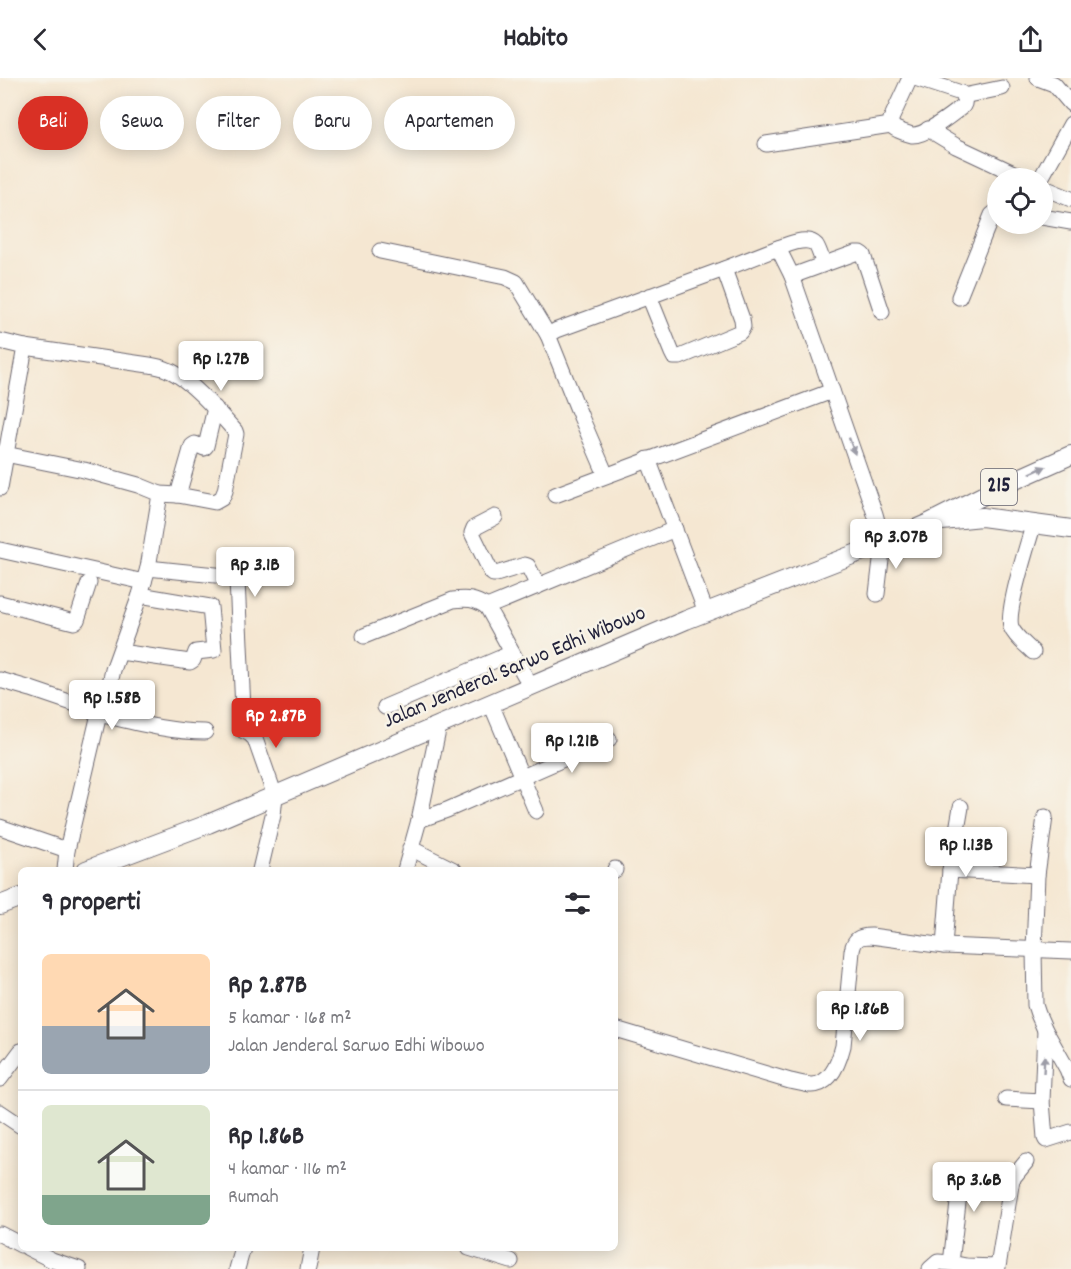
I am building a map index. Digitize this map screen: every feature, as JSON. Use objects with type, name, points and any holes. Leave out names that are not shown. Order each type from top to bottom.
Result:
[{"type":"main road","name":"Jalan Jenderal Sarwo Edhi Wibowo","points":[[94,867],[208,824],[706,612],[883,543],[1071,455]]},
{"type":"main road","name":"215","points":[[1004,485],[1001,496],[1002,504],[1006,511],[1025,522]]},
{"type":"main road","name":"Jalan Jenderal Sarwo Edhi Wibowo","points":[[928,523],[982,517],[1071,529]]},
{"type":"main road","points":[[0,905],[18,898]]},
{"type":"street","points":[[891,125],[891,119],[910,78]]},
{"type":"street","points":[[766,144],[891,125],[912,135],[920,134],[963,106],[961,93],[915,78]]},
{"type":"street","points":[[1038,78],[1054,84],[1071,104]]},
{"type":"street","points":[[963,96],[1002,88]]},
{"type":"street","points":[[1047,168],[1071,124]]},
{"type":"street","points":[[928,129],[956,146],[1003,168]]},
{"type":"street","points":[[1053,192],[1071,199]]},
{"type":"street","points":[[1053,219],[1071,222]]},
{"type":"street","points":[[959,297],[987,227]]},
{"type":"street","points":[[548,335],[799,241],[809,241],[815,244],[824,263]]},
{"type":"street","points":[[778,248],[792,276],[857,460],[883,543],[877,594]]},
{"type":"street","points":[[380,251],[505,277],[516,282],[548,335],[606,475]]},
{"type":"street","points":[[792,276],[855,252],[862,253],[882,312]]},
{"type":"street","points":[[649,296],[674,357],[680,357],[740,332],[743,327],[724,269]]},
{"type":"street","points":[[0,341],[167,369],[179,376],[215,408],[236,434],[225,490],[222,498],[215,502],[160,494],[138,485],[84,470],[3,454]]},
{"type":"street","points":[[0,488],[3,454],[25,347]]},
{"type":"street","points":[[555,495],[832,391]]},
{"type":"street","points":[[178,495],[192,446],[195,444],[206,448],[215,408]]},
{"type":"street","points":[[648,459],[706,612]]},
{"type":"street","points":[[65,867],[67,850],[99,714],[144,582],[160,494]]},
{"type":"street","points":[[495,517],[472,530],[473,537],[491,572],[496,574],[525,565],[528,566],[537,586]]},
{"type":"street","points":[[1025,522],[1010,618],[1014,633],[1033,652]]},
{"type":"street","points":[[487,607],[675,529]]},
{"type":"street","points":[[0,550],[144,582],[210,607],[214,650],[198,651],[190,662],[120,652]]},
{"type":"street","points":[[144,582],[237,578],[243,731],[255,739],[275,796],[273,816],[261,867]]},
{"type":"street","points":[[0,603],[74,622],[77,620],[89,583]]},
{"type":"street","points":[[364,636],[453,600],[462,598],[476,600],[487,607],[531,687]]},
{"type":"street","points":[[386,707],[512,653]]},
{"type":"street","points":[[0,680],[99,714],[165,729],[205,732]]},
{"type":"street","points":[[491,704],[536,811]]},
{"type":"street","points":[[406,867],[419,820],[439,726]]},
{"type":"street","points":[[419,820],[609,739]]},
{"type":"street","points":[[944,946],[950,870],[961,807]]},
{"type":"street","points":[[1045,817],[1037,874],[1034,950],[1035,1005],[1071,1079]]},
{"type":"street","points":[[0,827],[67,850]]},
{"type":"street","points":[[410,848],[448,867]]},
{"type":"street","points":[[950,870],[1037,874]]},
{"type":"street","points":[[618,1030],[790,1081],[812,1085],[829,1076],[840,1059],[852,951],[857,939],[871,936],[944,946],[1071,951]]},
{"type":"street","points":[[1048,1034],[1042,1101],[1046,1140],[1071,1132]]},
{"type":"street","points":[[0,1079],[18,1055]]},
{"type":"street","points":[[1006,1099],[1042,1101]]},
{"type":"street","points":[[0,1112],[18,1124]]},
{"type":"street","points":[[930,1269],[938,1262],[1002,1268],[1012,1179],[1026,1162]]},
{"type":"street","points":[[951,1263],[961,1177],[1012,1179]]},
{"type":"street","points":[[0,1234],[18,1243]]},
{"type":"street","points":[[35,1251],[79,1269]]},
{"type":"street","points":[[237,1269],[242,1251]]},
{"type":"street","points":[[308,1269],[311,1251]]},
{"type":"street","points":[[480,1251],[511,1260]]}]
